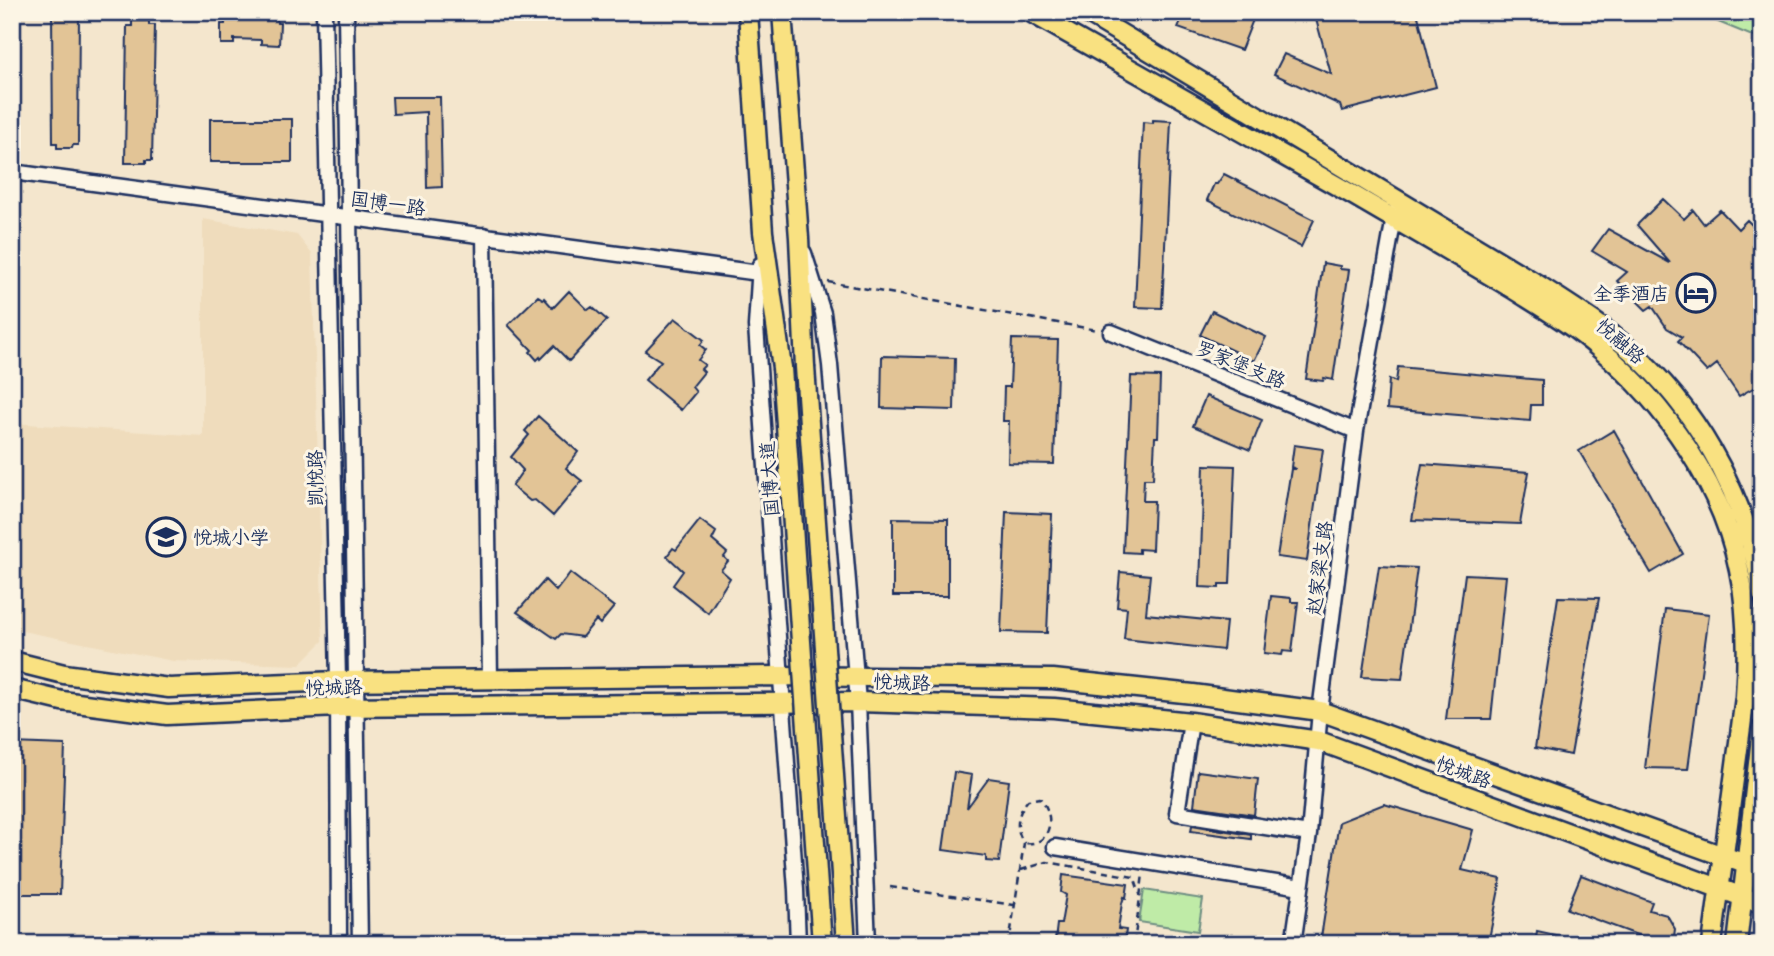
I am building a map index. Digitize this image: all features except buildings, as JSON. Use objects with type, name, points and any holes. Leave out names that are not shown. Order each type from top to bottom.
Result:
[{"type":"main road","name":"国博大道","points":[[747,12],[763,232],[782,368],[822,944]]},
{"type":"main road","points":[[782,12],[846,944]]},
{"type":"main road","name":"悦融路","points":[[1030,12],[1394,219],[1563,321],[1628,374],[1657,406],[1685,444],[1709,486],[1729,535],[1739,569],[1748,658],[1712,944]]},
{"type":"main road","name":"悦融路","points":[[1084,12],[1575,308],[1642,360],[1701,432],[1755,529],[1762,594]]},
{"type":"main road","name":"悦城路","points":[[12,661],[64,674],[169,688],[347,681],[780,676],[1053,679],[1193,694],[1320,711],[1754,868]]},
{"type":"main road","name":"悦城路","points":[[12,689],[62,701],[167,715],[338,707],[858,702],[1054,708],[1191,722],[1319,741],[1762,904]]},
{"type":"main road","points":[[1737,944],[1742,897],[1754,868],[1762,729]]},
{"type":"street","name":"凯悦路","points":[[324,12],[347,681],[357,707],[360,944]]},
{"type":"street","name":"凯悦路","points":[[340,944],[338,707],[347,681],[350,216],[346,12]]},
{"type":"street","name":"国博一路","points":[[12,172],[759,273]]},
{"type":"street","name":"赵家梁支路","points":[[1293,944],[1309,834],[1320,711],[1356,431],[1397,200]]},
{"type":"street","points":[[763,232],[756,326],[798,944]]},
{"type":"street","points":[[484,235],[490,679]]},
{"type":"street","points":[[799,238],[823,313],[830,365],[858,702],[868,944]]},
{"type":"street","name":"罗家堡支路","points":[[1111,332],[1356,431]]},
{"type":"street","points":[[1729,535],[1755,529]]},
{"type":"street","points":[[1191,722],[1177,813],[1309,834]]},
{"type":"street","points":[[1055,847],[1301,887]]},
{"type":"path","points":[[812,279],[1111,332]]},
{"type":"path","points":[[1009,944],[1024,843],[1018,826],[1021,808],[1028,800],[1040,798],[1048,806],[1049,824],[1045,836],[1035,843],[1024,843]]},
{"type":"path","points":[[1133,944],[1145,861]]},
{"type":"path","points":[[1020,870],[1047,862],[1134,877],[1140,894]]},
{"type":"path","points":[[890,887],[1014,905]]},
{"type":"shaded area","name":"悦城小学","points":[[203,219],[297,235],[312,254],[323,641],[299,665],[173,661],[12,629],[12,423],[203,436]]},
{"type":"green space","points":[[1694,12],[1762,12],[1762,40]]},
{"type":"green space","points":[[1144,890],[1203,899],[1198,931],[1139,922]]},
{"type":"place","name":"全季酒店","points":[[1696,293]]},
{"type":"place","name":"悦城小学","points":[[166,537]]}]
